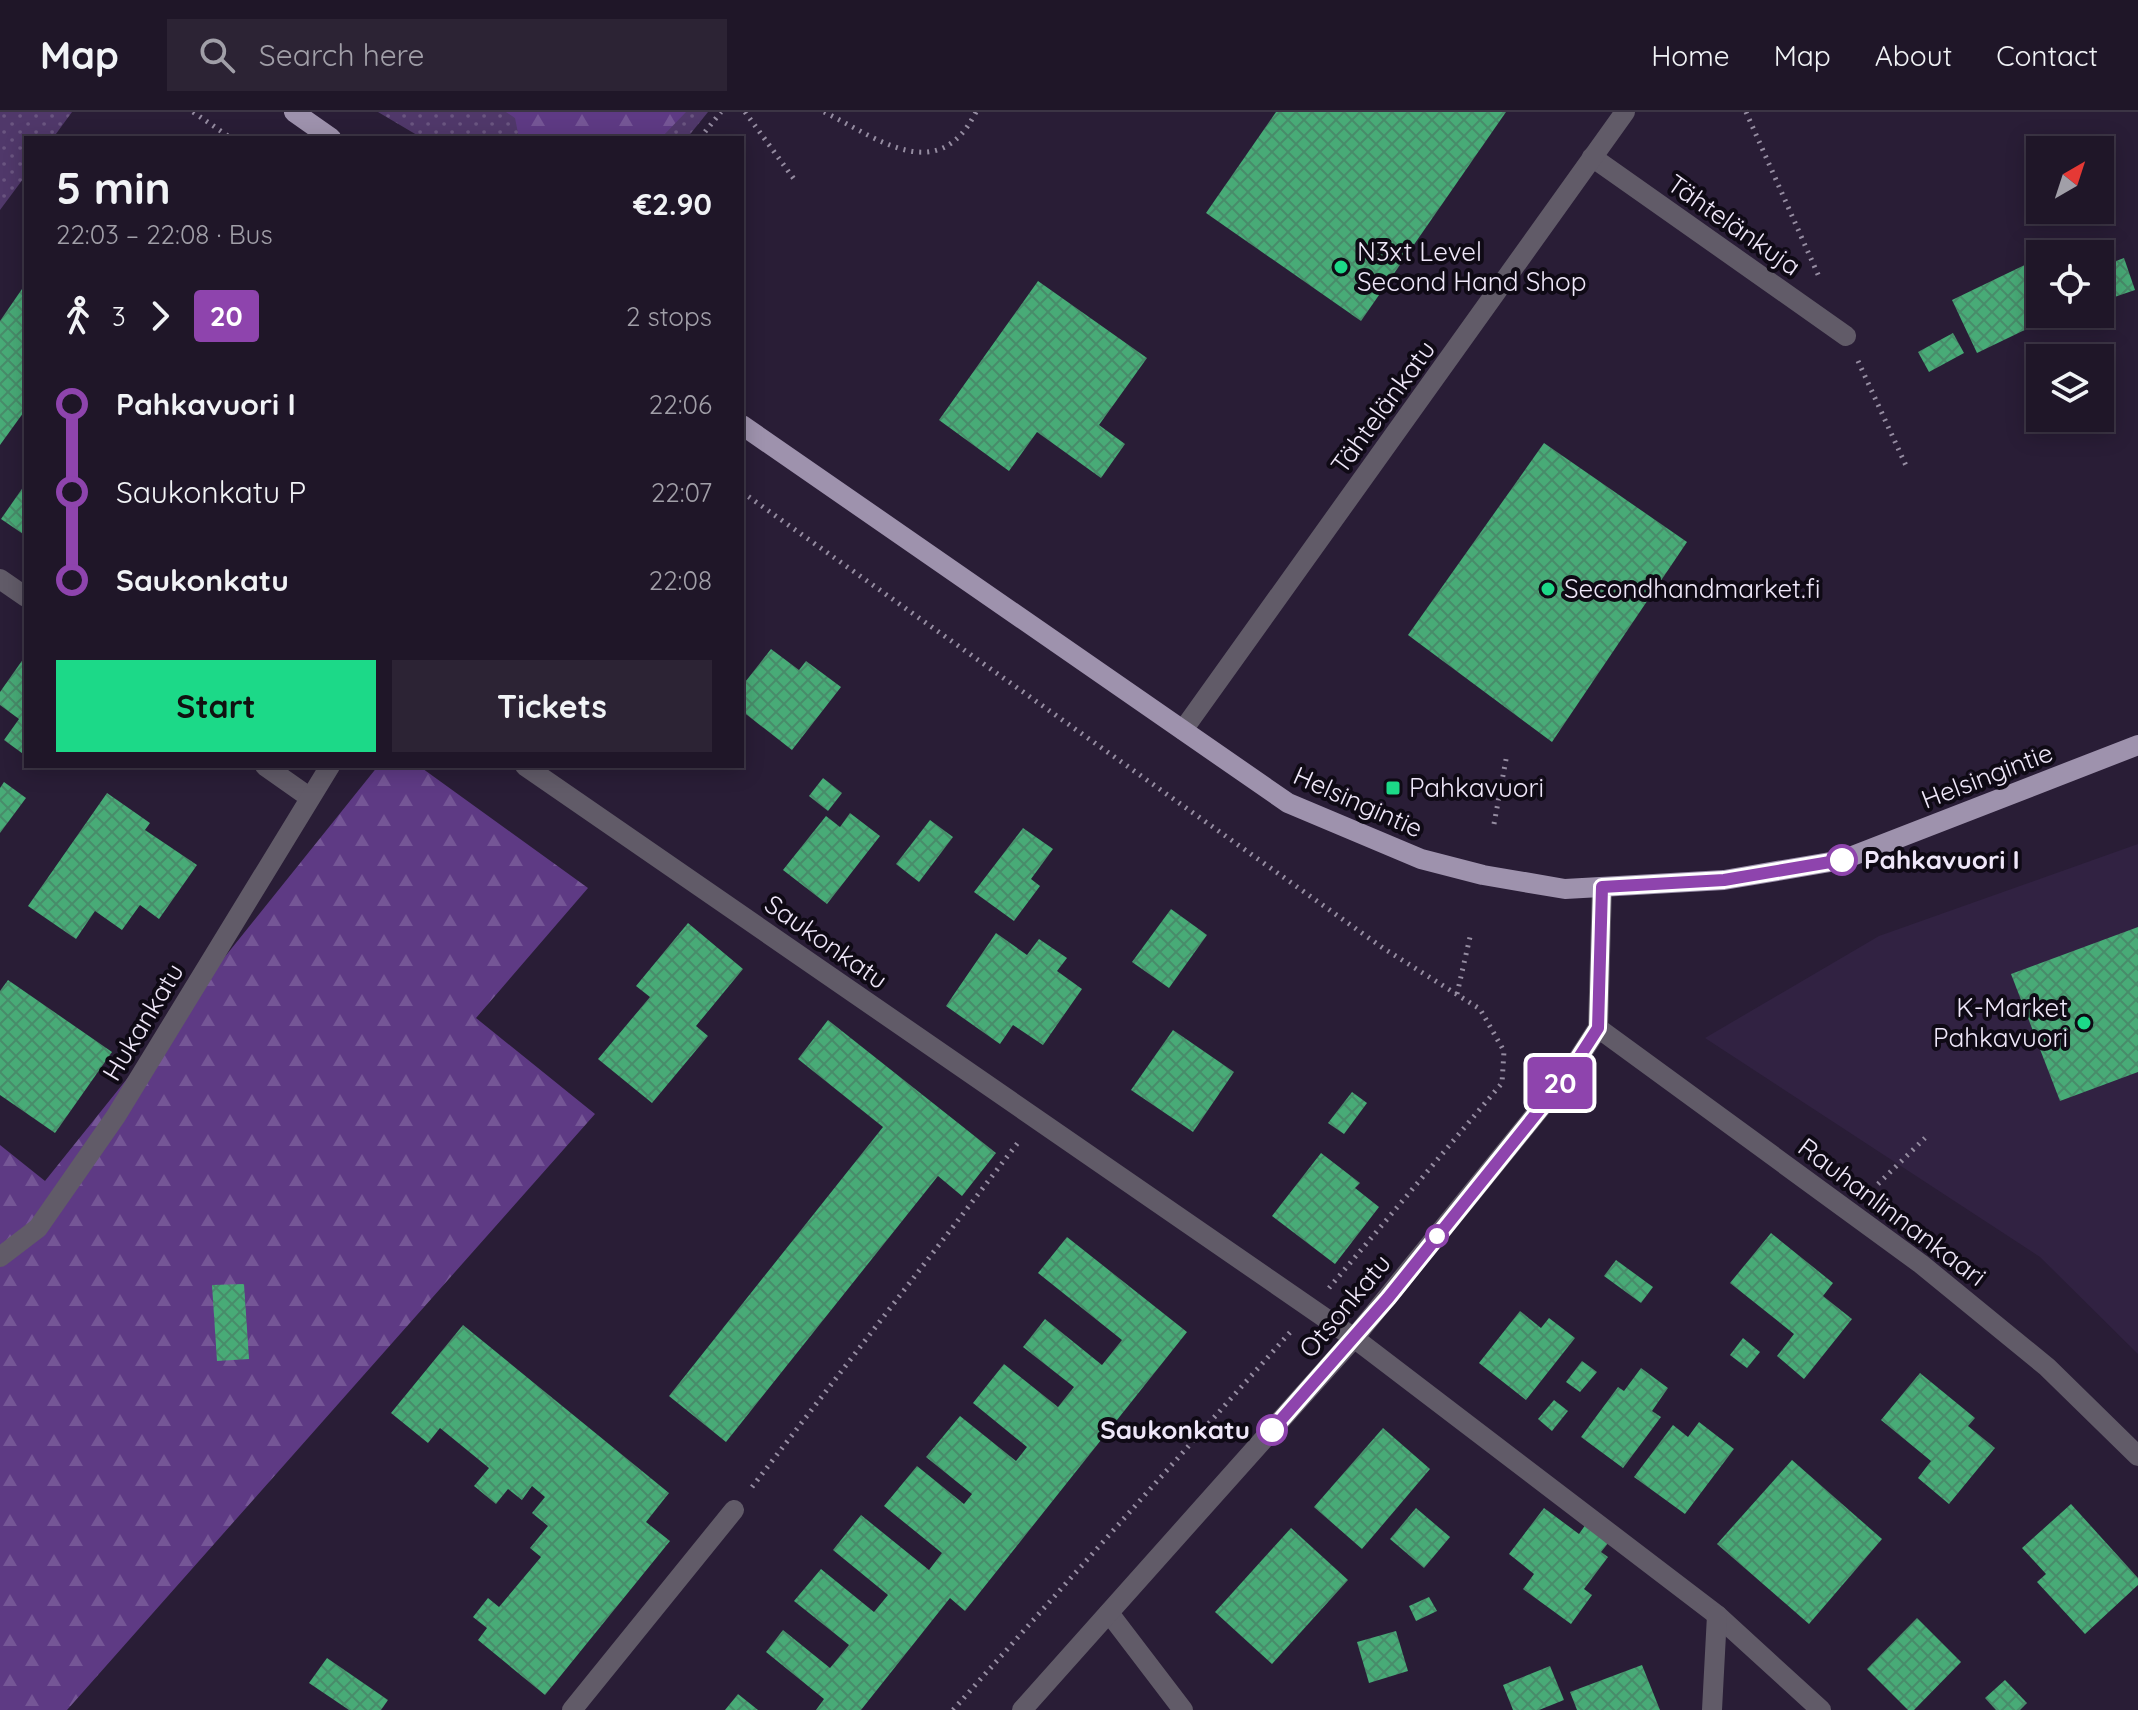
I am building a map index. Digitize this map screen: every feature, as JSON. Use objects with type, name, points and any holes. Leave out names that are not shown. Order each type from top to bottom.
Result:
[{"type":"main road","points":[[294,112],[328,136]]},
{"type":"main road","name":"Helsingintie","points":[[744,426],[1288,803],[1421,859],[1483,875],[1565,889],[1724,880],[1842,860],[2138,745]]},
{"type":"street","name":"Tähtelänkatu","points":[[1183,730],[1625,112]]},
{"type":"street","name":"Tähtelänkuja","points":[[1592,157],[1846,336]]},
{"type":"street","points":[[0,579],[24,596]]},
{"type":"street","points":[[268,768],[309,797]]},
{"type":"street","name":"Hukankatu","points":[[0,1257],[38,1228],[116,1116],[329,768]]},
{"type":"street","name":"Saukonkatu","points":[[528,768],[1354,1338],[1717,1615],[1821,1710]]},
{"type":"street","points":[[1598,1028],[1602,887]]},
{"type":"street","name":"Otsonkatu","points":[[1022,1710],[1354,1338],[1569,1073],[1598,1028]]},
{"type":"street","name":"Rauhanlinnankaari","points":[[1598,1028],[1921,1264],[2047,1367],[2138,1456]]},
{"type":"street","points":[[572,1710],[734,1510]]},
{"type":"street","points":[[1109,1613],[1183,1710]]},
{"type":"street","points":[[1712,1710],[1717,1615]]},
{"type":"path","points":[[193,112],[228,136]]},
{"type":"path","points":[[702,136],[721,112]]},
{"type":"path","points":[[745,112],[794,179]]},
{"type":"path","points":[[824,112],[898,148],[921,153],[941,151],[957,140],[976,112]]},
{"type":"path","points":[[744,493],[1383,948],[1480,1009],[1504,1051],[1502,1083],[1310,1310],[953,1710]]},
{"type":"path","points":[[1494,824],[1507,754]]},
{"type":"path","points":[[1457,994],[1470,937]]},
{"type":"path","points":[[734,1510],[1036,1119]]},
{"type":"path","points":[[1878,1184],[1925,1138]]},
{"type":"shaded area","points":[[0,112],[72,112],[54,136],[24,136],[24,178],[0,210]]},
{"type":"shaded area","points":[[378,112],[708,112],[689,136],[419,136]]},
{"type":"shaded area","points":[[2138,844],[2138,1354],[2040,1257],[1705,1038],[1879,936]]},
{"type":"green space","points":[[506,112],[686,112],[663,136],[519,136],[515,118]]},
{"type":"green space","points":[[376,768],[422,768],[588,888],[476,1018],[595,1114],[67,1710],[0,1710],[0,1145],[45,1181]]},
{"type":"building","name":"N3xt Level Second Hand Shop","points":[[1276,112],[1506,112],[1361,321],[1206,213]]},
{"type":"building","points":[[2124,258],[2135,290],[2114,297],[2114,262]]},
{"type":"building","points":[[2026,264],[2026,328],[2029,328],[1977,353],[1952,300]]},
{"type":"building","points":[[1038,281],[1147,358],[1099,425],[1125,444],[1101,478],[1037,432],[1009,471],[939,420]]},
{"type":"building","points":[[22,289],[24,412],[0,445],[0,321]]},
{"type":"building","points":[[1953,333],[1964,353],[1929,372],[1918,352]]},
{"type":"building","name":"Secondhandmarket.fi","points":[[1544,443],[1687,542],[1552,742],[1408,635]]},
{"type":"building","points":[[24,486],[24,535],[1,519]]},
{"type":"building","points":[[771,649],[799,670],[806,661],[841,687],[792,750],[744,713],[744,683]]},
{"type":"building","points":[[24,658],[24,755],[4,740],[19,719],[0,705],[0,692]]},
{"type":"building","points":[[823,778],[842,793],[828,811],[809,796]]},
{"type":"building","points":[[4,782],[26,798],[0,833],[0,788]]},
{"type":"building","points":[[107,793],[150,823],[145,830],[197,865],[159,919],[140,905],[122,930],[95,911],[76,939],[28,906]]},
{"type":"building","points":[[850,813],[880,836],[827,904],[783,870],[826,816],[840,827]]},
{"type":"building","points":[[930,820],[953,837],[919,882],[896,864]]},
{"type":"building","points":[[1023,828],[1053,849],[1031,879],[1040,886],[1014,921],[974,892]]},
{"type":"building","points":[[1171,909],[1207,935],[1169,988],[1132,962]]},
{"type":"building","points":[[688,923],[743,969],[696,1026],[708,1036],[652,1103],[598,1059],[650,997],[636,986]]},
{"type":"building","name":"K-Market Pahkavuori","points":[[2138,927],[2138,1072],[2060,1101],[2011,974]]},
{"type":"building","points":[[996,933],[1027,955],[1039,939],[1067,958],[1057,971],[1082,989],[1043,1045],[1013,1025],[1000,1044],[946,1006]]},
{"type":"building","points":[[8,980],[112,1052],[55,1133],[0,1095],[0,991]]},
{"type":"building","points":[[828,1020],[996,1153],[962,1196],[938,1176],[726,1442],[669,1396],[883,1127],[798,1059]]},
{"type":"building","points":[[1173,1030],[1234,1072],[1193,1132],[1131,1090]]},
{"type":"building","points":[[1352,1092],[1367,1103],[1344,1134],[1328,1123]]},
{"type":"building","points":[[1321,1153],[1360,1183],[1355,1188],[1379,1207],[1335,1264],[1272,1216]]},
{"type":"building","points":[[1771,1233],[1833,1283],[1823,1296],[1852,1319],[1804,1379],[1777,1356],[1794,1334],[1730,1283]]},
{"type":"building","points":[[1067,1237],[1187,1332],[965,1611],[950,1598],[861,1710],[816,1710],[824,1699],[766,1652],[783,1630],[830,1668],[849,1645],[794,1601],[821,1569],[874,1612],[888,1595],[833,1550],[861,1515],[929,1570],[942,1553],[884,1506],[917,1466],[964,1504],[972,1494],[926,1457],[960,1416],[1016,1461],[1027,1447],[973,1403],[1004,1364],[1058,1407],[1074,1387],[1023,1347],[1045,1319],[1102,1365],[1122,1340],[1038,1273]]},
{"type":"building","points":[[1616,1260],[1653,1287],[1641,1303],[1604,1276]]},
{"type":"building","points":[[244,1284],[249,1359],[217,1361],[212,1285]]},
{"type":"building","points":[[1520,1311],[1541,1328],[1549,1318],[1575,1338],[1526,1400],[1479,1363]]},
{"type":"building","points":[[463,1325],[669,1493],[646,1522],[670,1541],[545,1695],[478,1640],[487,1628],[473,1617],[488,1598],[499,1607],[541,1557],[530,1548],[548,1526],[532,1513],[545,1497],[532,1486],[522,1500],[508,1489],[496,1504],[474,1486],[489,1468],[440,1428],[428,1443],[391,1413]]},
{"type":"building","points":[[1743,1338],[1760,1352],[1747,1368],[1730,1355]]},
{"type":"building","points":[[1582,1361],[1597,1372],[1580,1392],[1566,1382]]},
{"type":"building","points":[[1641,1368],[1668,1388],[1652,1411],[1661,1417],[1623,1468],[1581,1437],[1618,1387],[1624,1391]]},
{"type":"building","points":[[1920,1373],[1975,1418],[1968,1426],[1995,1448],[1949,1504],[1918,1478],[1931,1461],[1881,1420]]},
{"type":"building","points":[[1554,1400],[1568,1411],[1552,1431],[1538,1419]]},
{"type":"building","points":[[1699,1422],[1734,1449],[1685,1514],[1634,1477],[1673,1425],[1688,1437]]},
{"type":"building","points":[[1383,1428],[1430,1469],[1362,1549],[1314,1507]]},
{"type":"building","points":[[1792,1460],[1882,1539],[1809,1624],[1717,1544]]},
{"type":"building","points":[[2071,1504],[2138,1578],[2138,1585],[2085,1634],[2037,1582],[2046,1574],[2022,1548]]},
{"type":"building","points":[[1416,1508],[1450,1537],[1424,1568],[1390,1539]]},
{"type":"building","points":[[1544,1508],[1579,1534],[1586,1524],[1609,1542],[1601,1552],[1608,1557],[1584,1589],[1592,1595],[1571,1624],[1523,1589],[1534,1574],[1509,1554]]},
{"type":"building","points":[[1291,1528],[1348,1580],[1272,1664],[1215,1612]]},
{"type":"building","points":[[1429,1597],[1437,1611],[1416,1621],[1409,1606]]},
{"type":"building","points":[[1917,1618],[1961,1662],[1914,1710],[1908,1710],[1867,1669]]},
{"type":"building","points":[[1396,1631],[1408,1671],[1369,1683],[1357,1642]]},
{"type":"building","points":[[327,1658],[388,1700],[381,1710],[349,1710],[309,1683]]},
{"type":"building","points":[[1642,1665],[1660,1710],[1577,1710],[1570,1692]]},
{"type":"building","points":[[1550,1666],[1564,1700],[1539,1710],[1513,1710],[1503,1685]]},
{"type":"building","points":[[2005,1680],[2027,1703],[2020,1710],[1996,1710],[1985,1698]]},
{"type":"building","points":[[738,1694],[758,1710],[725,1710]]},
{"type":"bus line","name":"20","points":[[1272,1430],[1388,1298],[1569,1073],[1598,1028],[1602,887],[1724,880],[1842,860]]},
{"type":"place","name":"N3xt Level Second Hand Shop","points":[[1341,267]]},
{"type":"place","name":"Secondhandmarket.fi","points":[[1548,589]]},
{"type":"place","name":"Pahkavuori","points":[[1393,788]]},
{"type":"place","name":"Pahkavuori I","points":[[1842,860]]},
{"type":"place","name":"K-Market Pahkavuori","points":[[2084,1023]]},
{"type":"place","name":"Saukonkatu","points":[[1272,1430]]}]
